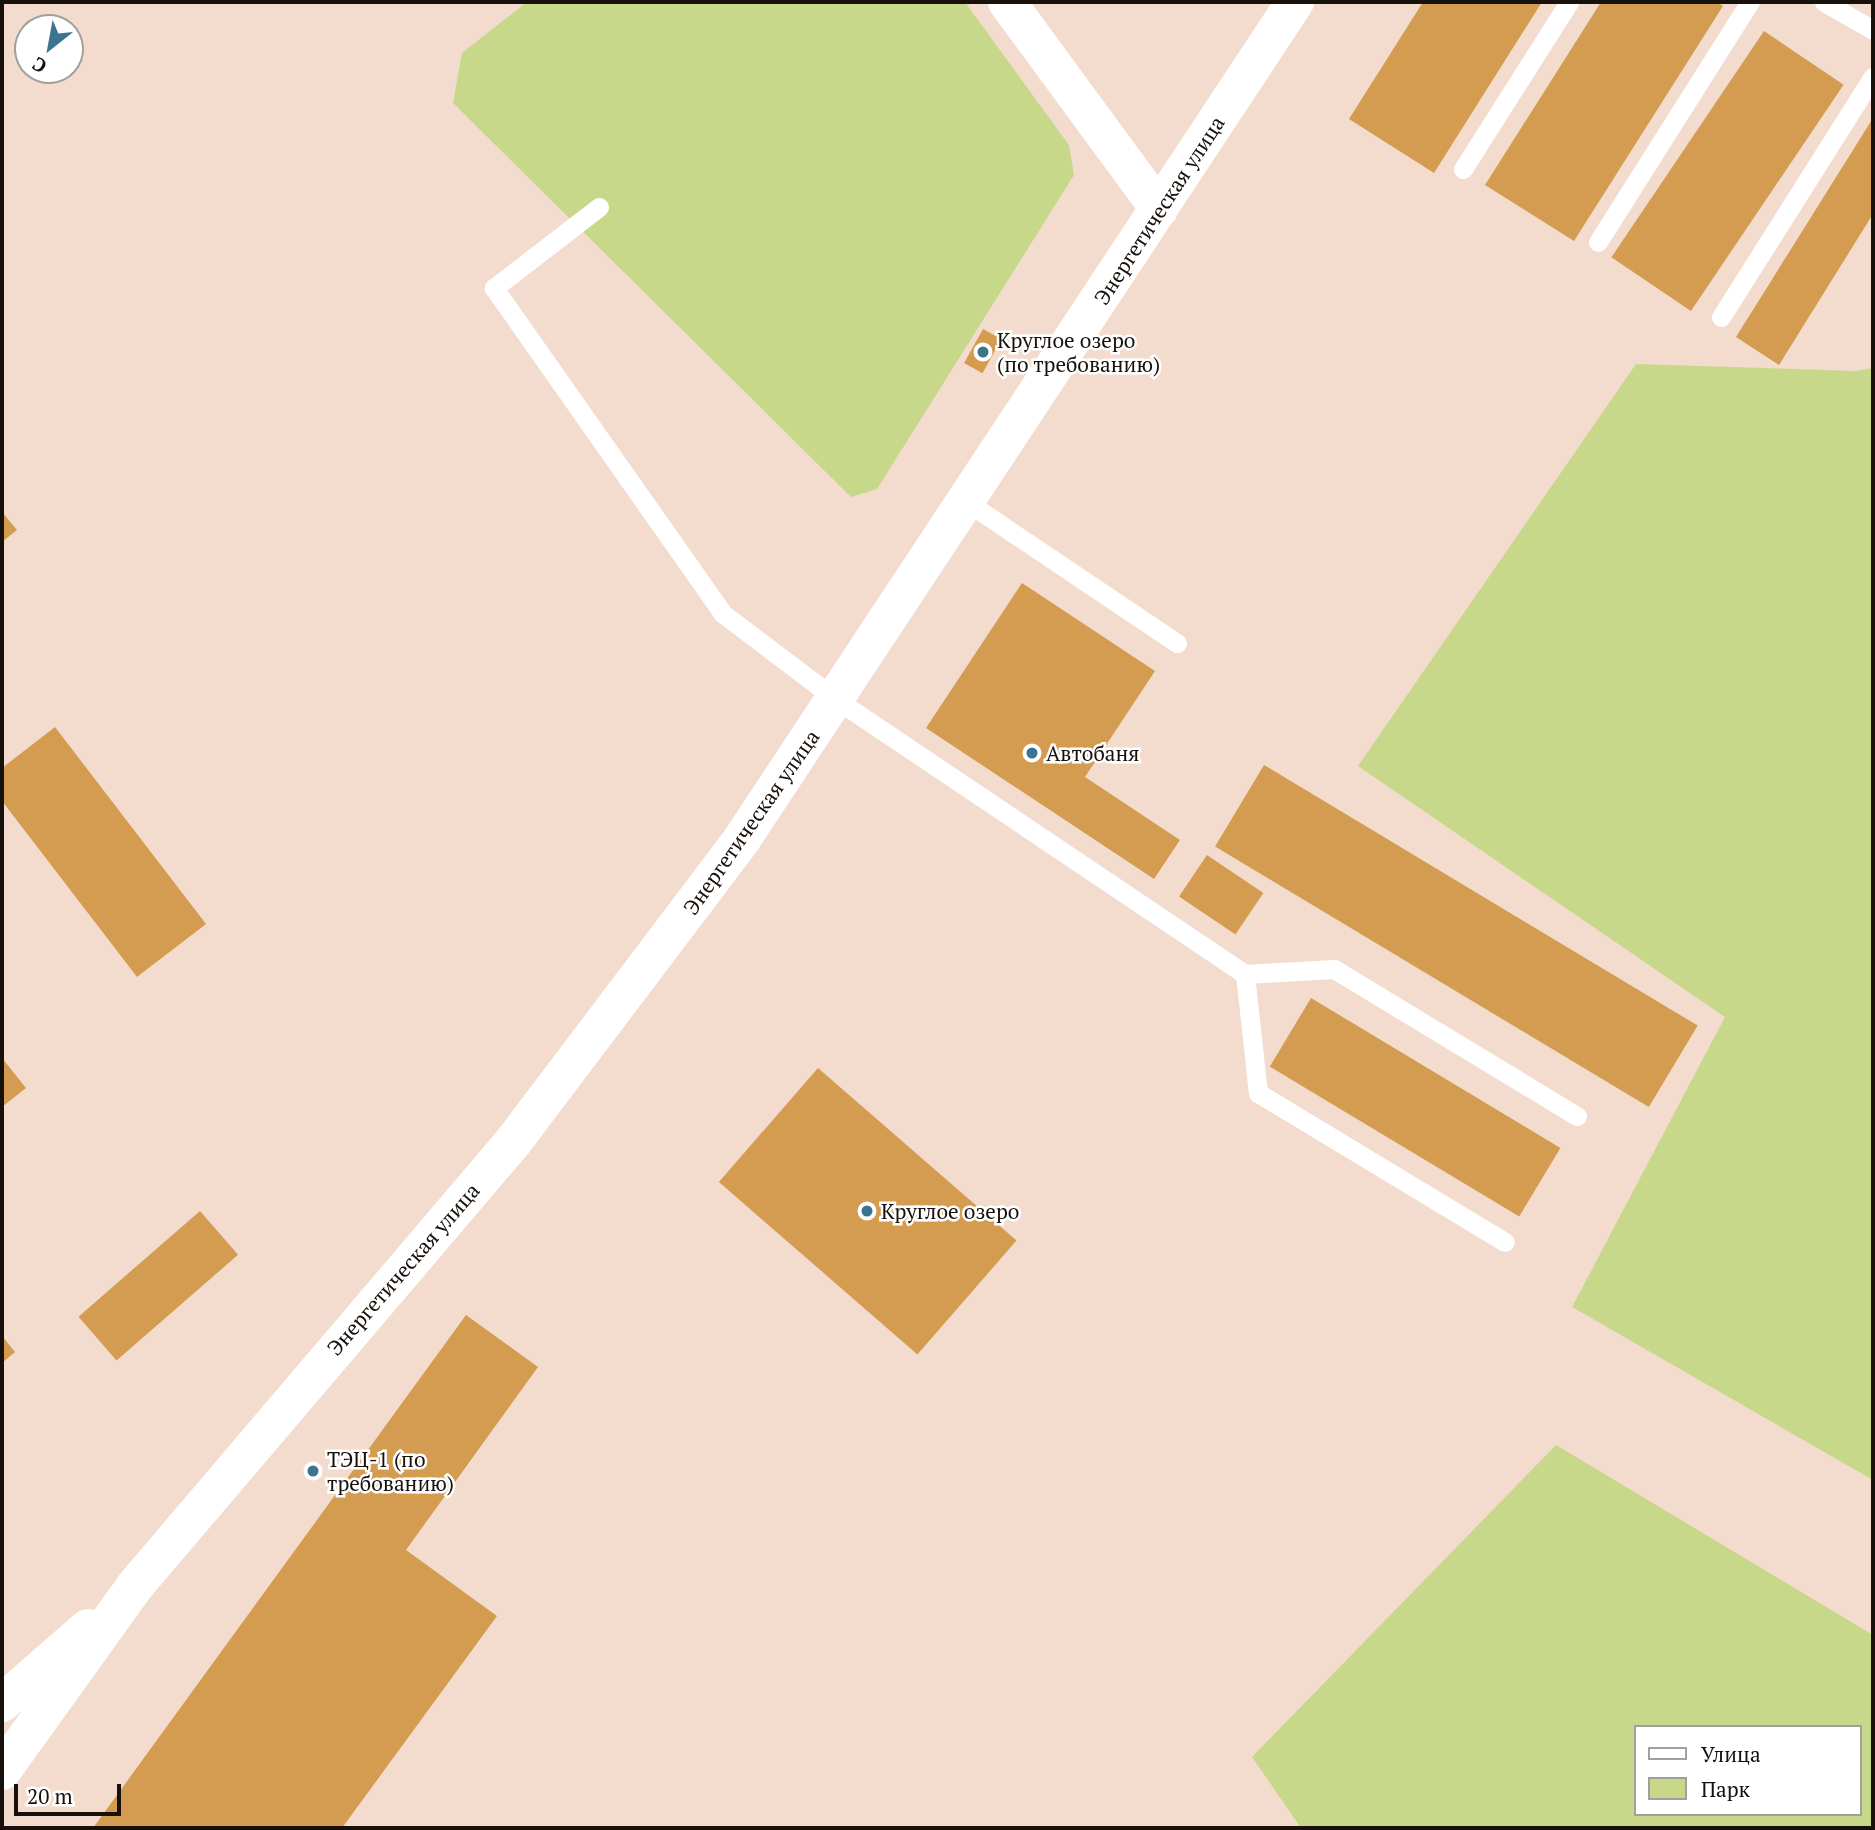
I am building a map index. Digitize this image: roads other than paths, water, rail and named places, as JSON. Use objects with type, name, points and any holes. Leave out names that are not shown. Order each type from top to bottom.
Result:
[{"type":"street","points":[[1007,2],[1159,209]]},
{"type":"street","name":"Энергетическая улица","points":[[134,1587],[513,1142],[742,839],[837,700],[1295,2]]},
{"type":"street","points":[[2,1703],[134,1587]]},
{"type":"street","points":[[2,1771],[134,1587]]},
{"type":"lane","points":[[1463,169],[1569,2]]},
{"type":"lane","points":[[1598,242],[1750,2]]},
{"type":"lane","points":[[1824,2],[1873,30]]},
{"type":"lane","points":[[1721,317],[1873,77]]},
{"type":"lane","points":[[599,207],[494,288],[722,613],[837,700],[1245,974],[1334,969],[1577,1116]]},
{"type":"lane","points":[[967,502],[1177,643]]},
{"type":"lane","points":[[1245,974],[1258,1093],[1505,1242]]},
{"type":"place","name":"Круглое озеро (по требованию)","points":[[983,352]]},
{"type":"place","name":"Автобаня","points":[[1032,753]]},
{"type":"place","name":"Круглое озеро","points":[[867,1211]]},
{"type":"place","name":"ТЭЦ-1 (по требованию)","points":[[313,1471]]}]
